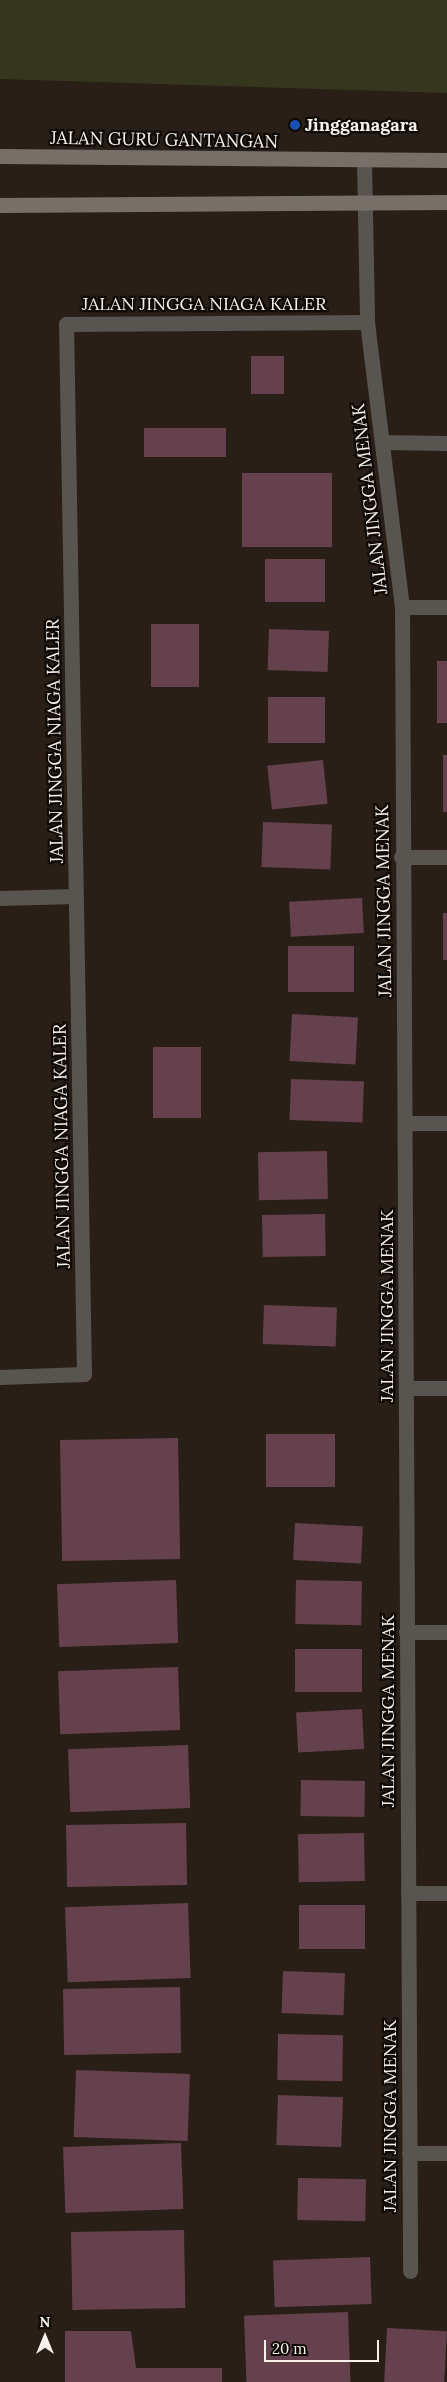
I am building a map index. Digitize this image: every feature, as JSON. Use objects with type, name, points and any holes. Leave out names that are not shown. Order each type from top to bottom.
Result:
[{"type":"street","name":"JALAN GURU GANTANGAN","points":[[0,156],[364,161],[447,160]]},
{"type":"street","name":"JALAN JINGGA MENAK","points":[[364,161],[367,322],[402,607],[401,857],[406,1123],[406,1632],[410,2271]]},
{"type":"street","points":[[0,205],[447,202]]},
{"type":"street","name":"JALAN JINGGA NIAGA KALER","points":[[0,1377],[84,1374],[66,324],[367,322]]},
{"type":"street","points":[[383,442],[447,443]]},
{"type":"street","points":[[402,607],[447,607]]},
{"type":"street","points":[[401,857],[447,857]]},
{"type":"street","points":[[0,898],[76,896]]},
{"type":"street","points":[[406,1123],[447,1123]]},
{"type":"street","points":[[406,1388],[447,1388]]},
{"type":"street","points":[[406,1632],[447,1632]]},
{"type":"street","points":[[408,1893],[447,1893]]},
{"type":"street","points":[[409,2153],[447,2153]]},
{"type":"green space","points":[[0,0],[447,0],[447,93],[0,79]]},
{"type":"building","points":[[251,356],[284,356],[284,394],[251,394]]},
{"type":"building","points":[[144,428],[226,428],[226,457],[144,457]]},
{"type":"building","points":[[242,473],[332,473],[332,547],[242,547]]},
{"type":"building","points":[[265,559],[325,559],[325,602],[265,602]]},
{"type":"building","points":[[151,624],[199,624],[199,687],[151,687]]},
{"type":"building","points":[[269,629],[329,631],[328,672],[268,670]]},
{"type":"building","points":[[437,661],[447,661],[447,723],[437,723]]},
{"type":"building","points":[[268,697],[325,697],[325,743],[268,743]]},
{"type":"building","points":[[443,755],[447,755],[447,812],[443,812]]},
{"type":"building","points":[[323,760],[328,804],[272,810],[267,766]]},
{"type":"building","points":[[263,822],[332,824],[330,869],[261,867]]},
{"type":"building","points":[[362,898],[364,933],[291,937],[289,902]]},
{"type":"building","points":[[443,913],[447,913],[447,960],[443,960]]},
{"type":"building","points":[[288,946],[354,946],[354,992],[288,992]]},
{"type":"building","points":[[292,1014],[358,1017],[355,1064],[290,1061]]},
{"type":"building","points":[[153,1047],[201,1047],[201,1118],[153,1118]]},
{"type":"building","points":[[291,1079],[364,1082],[363,1123],[290,1120]]},
{"type":"building","points":[[327,1151],[328,1199],[259,1200],[258,1152]]},
{"type":"building","points":[[325,1214],[326,1256],[263,1257],[262,1215]]},
{"type":"building","points":[[264,1305],[337,1308],[336,1347],[263,1344]]},
{"type":"building","points":[[266,1434],[335,1434],[335,1487],[266,1487]]},
{"type":"building","points":[[178,1438],[180,1559],[62,1561],[60,1440]]},
{"type":"building","points":[[295,1523],[363,1527],[361,1564],[293,1560]]},
{"type":"building","points":[[176,1580],[178,1643],[59,1647],[57,1584]]},
{"type":"building","points":[[296,1580],[362,1581],[361,1625],[295,1624]]},
{"type":"building","points":[[295,1649],[362,1649],[362,1692],[295,1692]]},
{"type":"building","points":[[178,1667],[180,1730],[60,1734],[58,1671]]},
{"type":"building","points":[[362,1709],[364,1749],[298,1752],[296,1712]]},
{"type":"building","points":[[188,1745],[190,1808],[70,1812],[68,1749]]},
{"type":"building","points":[[301,1780],[365,1781],[364,1817],[300,1816]]},
{"type":"building","points":[[186,1823],[187,1885],[67,1887],[66,1825]]},
{"type":"building","points":[[364,1833],[365,1881],[299,1882],[298,1834]]},
{"type":"building","points":[[188,1903],[191,1978],[68,1982],[65,1907]]},
{"type":"building","points":[[299,1905],[365,1905],[365,1949],[299,1949]]},
{"type":"building","points":[[283,1971],[345,1973],[343,2015],[282,2013]]},
{"type":"building","points":[[180,1987],[181,2053],[64,2055],[63,1989]]},
{"type":"building","points":[[278,2034],[343,2035],[342,2081],[277,2080]]},
{"type":"building","points":[[76,2070],[190,2074],[188,2141],[74,2137]]},
{"type":"building","points":[[278,2095],[343,2097],[341,2147],[276,2145]]},
{"type":"building","points":[[181,2143],[183,2209],[65,2213],[63,2147]]},
{"type":"building","points":[[298,2178],[366,2179],[365,2221],[297,2220]]},
{"type":"building","points":[[184,2230],[185,2308],[72,2310],[71,2232]]},
{"type":"building","points":[[370,2257],[372,2304],[275,2307],[273,2260]]},
{"type":"building","points":[[348,2312],[350,2382],[246,2382],[244,2316]]},
{"type":"building","points":[[387,2328],[447,2331],[444,2382],[384,2382]]},
{"type":"building","points":[[65,2331],[131,2331],[136,2368],[222,2368],[222,2382],[65,2382]]},
{"type":"place","name":"Jingganagara","points":[[295,125]]}]
